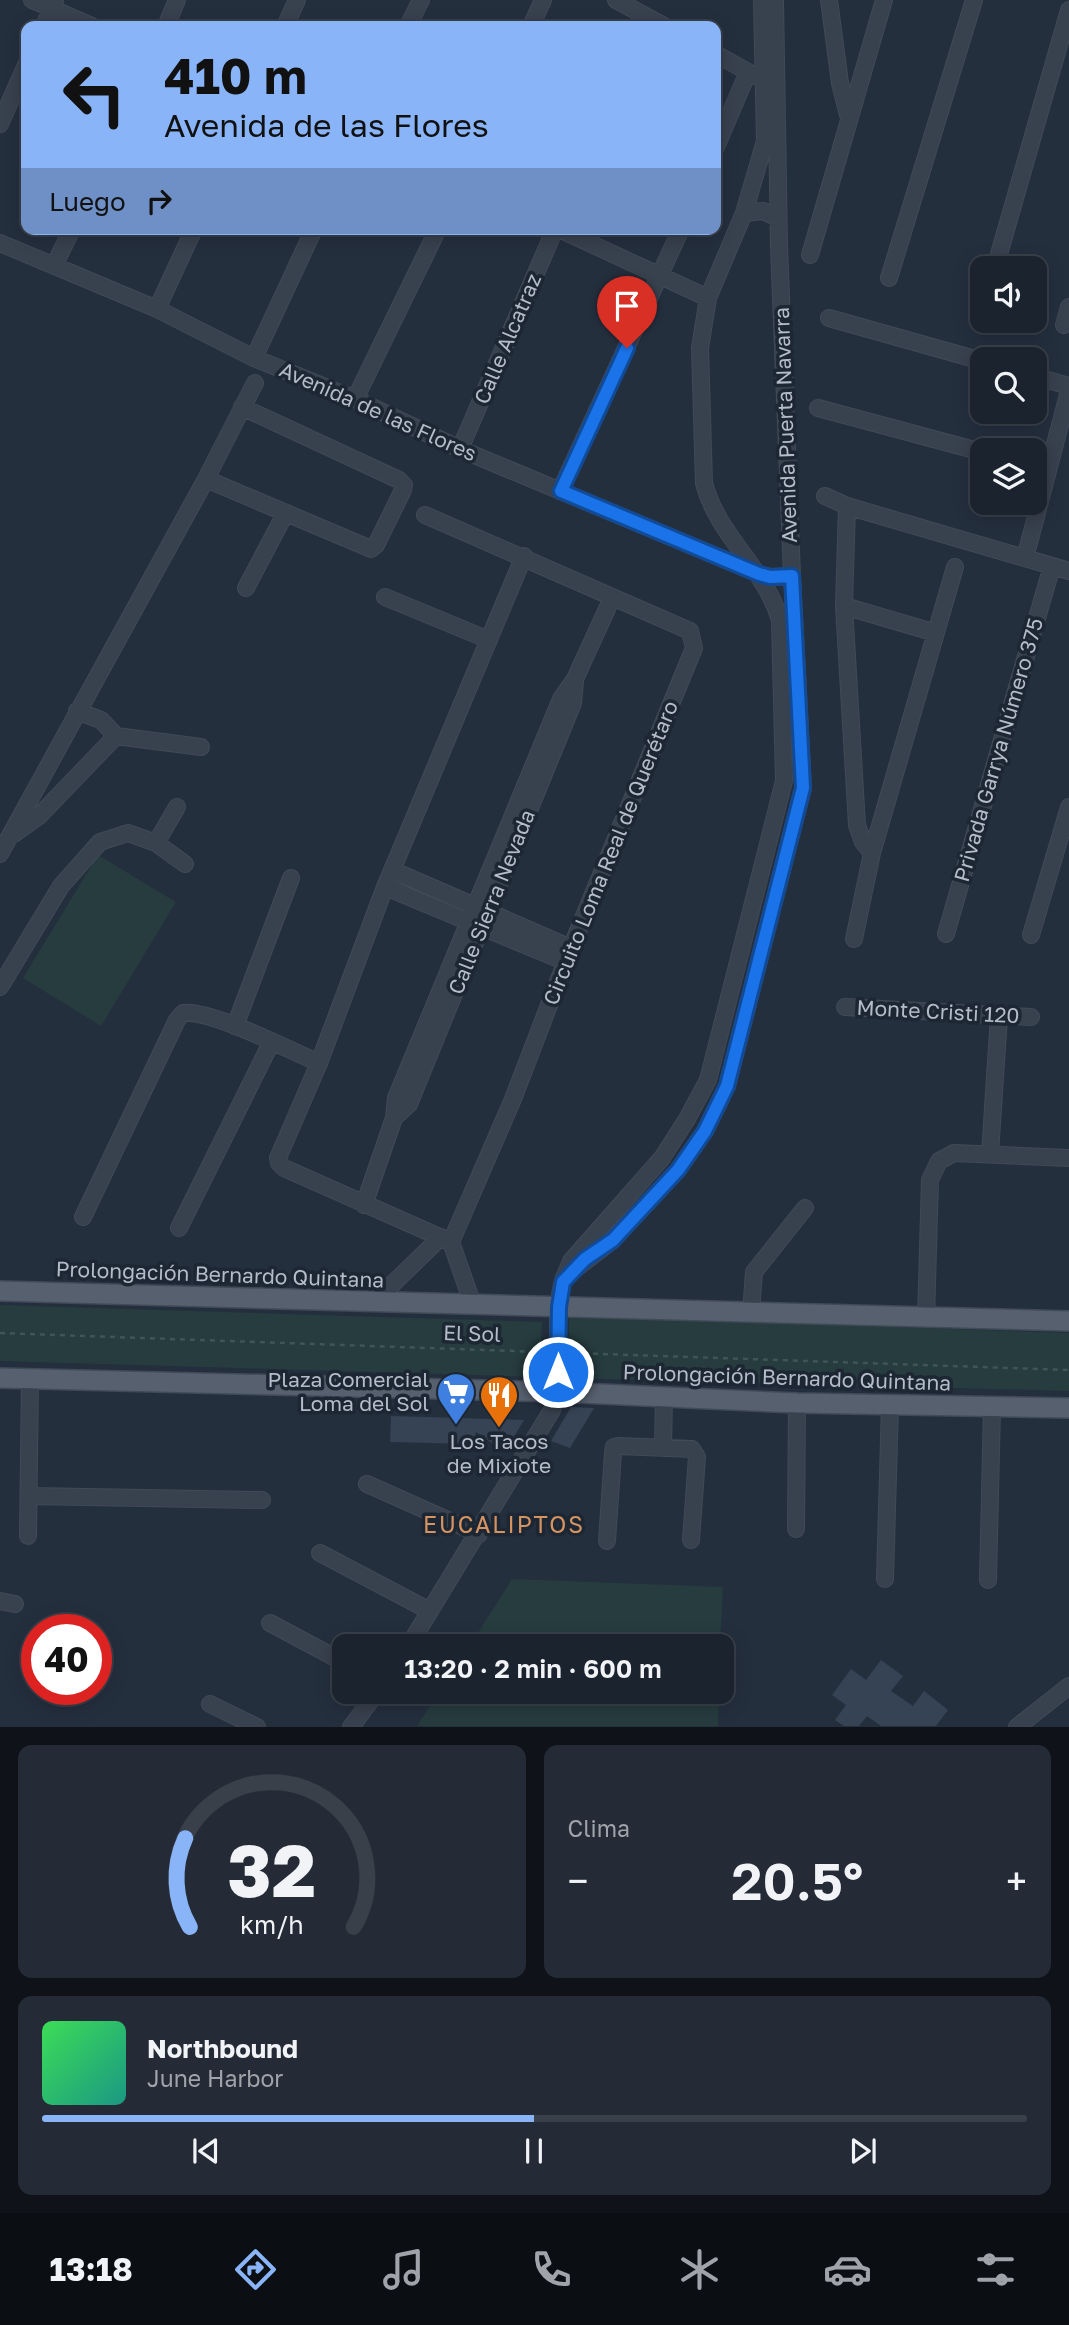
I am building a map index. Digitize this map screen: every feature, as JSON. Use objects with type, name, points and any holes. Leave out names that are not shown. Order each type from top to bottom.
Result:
[{"type":"main road","name":"Prolongación Bernardo Quintana","points":[[0,1291],[1069,1321]]},
{"type":"main road","name":"Prolongación Bernardo Quintana","points":[[0,1378],[558,1392],[797,1403],[1069,1408]]},
{"type":"street","points":[[32,0],[53,4],[83,21]]},
{"type":"street","points":[[168,21],[177,0]]},
{"type":"street","points":[[287,21],[297,0]]},
{"type":"street","points":[[410,21],[421,0]]},
{"type":"street","points":[[533,21],[543,0]]},
{"type":"street","points":[[616,0],[651,21]]},
{"type":"street","points":[[416,1634],[552,1410],[558,1392],[559,1307],[563,1282],[571,1261],[662,1158],[708,1080],[783,781],[780,620],[759,574],[718,520],[708,498],[704,483],[700,348],[708,298],[744,213],[765,141],[762,0]]},
{"type":"street","name":"Avenida Puerta Navarra","points":[[563,1282],[585,1259],[613,1240],[678,1170],[705,1131],[727,1086],[803,788],[778,218],[775,0]]},
{"type":"street","points":[[829,0],[840,83],[848,118]]},
{"type":"street","points":[[810,255],[884,0]]},
{"type":"street","points":[[889,278],[974,0]]},
{"type":"street","points":[[46,21],[53,4]]},
{"type":"street","points":[[998,256],[1069,10]]},
{"type":"street","points":[[721,57],[764,81]]},
{"type":"street","points":[[721,135],[748,72]]},
{"type":"street","points":[[0,124],[21,76]]},
{"type":"street","points":[[744,213],[763,211],[778,218]]},
{"type":"street","points":[[54,267],[69,235]]},
{"type":"street","points":[[157,309],[191,235]]},
{"type":"street","points":[[254,358],[311,235]]},
{"type":"street","points":[[355,399],[435,235]]},
{"type":"street","name":"Calle Alcatraz","points":[[460,449],[554,235]]},
{"type":"street","points":[[570,235],[708,298]]},
{"type":"street","points":[[561,491],[678,235]]},
{"type":"street","name":"Avenida de las Flores","points":[[0,243],[157,309],[254,358],[355,399],[460,449],[759,574],[770,577],[792,576]]},
{"type":"street","points":[[1064,325],[1069,307]]},
{"type":"street","points":[[829,318],[970,358]]},
{"type":"street","points":[[1047,380],[1069,388],[1047,451]]},
{"type":"street","points":[[0,854],[206,479],[255,383]]},
{"type":"street","points":[[206,479],[371,549],[376,545],[404,485],[399,480],[242,407]]},
{"type":"street","points":[[818,408],[970,449]]},
{"type":"street","points":[[825,496],[848,506],[1069,571]]},
{"type":"street","points":[[848,506],[844,606],[856,825],[863,842],[872,853]]},
{"type":"street","points":[[246,588],[285,514]]},
{"type":"street","name":"Circuito Loma Real de Querétaro","points":[[374,1302],[446,1239],[513,1099],[694,648],[690,631],[524,556],[425,515]]},
{"type":"street","points":[[1025,558],[1033,515]]},
{"type":"street","points":[[473,1305],[446,1239],[284,1168],[278,1158],[319,1063],[385,887],[524,556]]},
{"type":"street","name":"Privada Garrya Número 375","points":[[946,934],[1052,566]]},
{"type":"street","points":[[854,939],[872,853],[955,567]]},
{"type":"street","points":[[385,597],[489,640]]},
{"type":"street","name":"Calle Sierra Nevada","points":[[364,1205],[394,1118],[396,1098],[573,703],[575,679],[612,598]]},
{"type":"street","points":[[844,606],[936,633]]},
{"type":"street","points":[[77,711],[101,720],[116,736],[201,747]]},
{"type":"street","points":[[10,836],[39,816],[116,736]]},
{"type":"street","points":[[156,843],[177,807]]},
{"type":"street","points":[[1031,935],[1069,807]]},
{"type":"street","points":[[0,987],[61,886],[100,842],[128,833],[156,843],[185,864]]},
{"type":"street","points":[[392,870],[481,908],[569,955]]},
{"type":"street","points":[[235,1026],[290,878]]},
{"type":"street","points":[[385,887],[475,924],[569,955]]},
{"type":"street","points":[[738,961],[758,966]]},
{"type":"street","name":"Monte Cristi 120","points":[[845,1007],[1031,1017]]},
{"type":"street","points":[[83,1217],[177,1020],[183,1013],[191,1012],[235,1026],[319,1063]]},
{"type":"street","points":[[990,1154],[999,1016]]},
{"type":"street","points":[[179,1228],[271,1043]]},
{"type":"street","points":[[926,1318],[930,1180],[939,1161],[954,1153],[1069,1158]]},
{"type":"street","points":[[751,1313],[754,1272],[805,1208]]},
{"type":"street","points":[[28,1536],[30,1378]]},
{"type":"street","points":[[663,1447],[664,1397]]},
{"type":"street","points":[[796,1530],[797,1403]]},
{"type":"street","points":[[886,1579],[890,1405]]},
{"type":"street","points":[[988,1580],[992,1408]]},
{"type":"street","points":[[607,1541],[614,1447],[692,1449],[697,1457],[691,1540]]},
{"type":"street","points":[[367,1484],[479,1534]]},
{"type":"street","points":[[30,1496],[262,1500]]},
{"type":"street","points":[[320,1553],[430,1611]]},
{"type":"street","points":[[270,1623],[332,1656]]},
{"type":"street","points":[[1017,1727],[1069,1686]]},
{"type":"street","points":[[210,1704],[257,1727]]},
{"type":"street","points":[[351,1727],[368,1704]]},
{"type":"path","name":"El Sol","points":[[0,1334],[1069,1370]]},
{"type":"green space","points":[[98,855],[176,902],[101,1026],[23,978]]},
{"type":"green space","points":[[0,1305],[542,1322],[540,1377],[0,1361]]},
{"type":"green space","points":[[569,1316],[1069,1333],[1069,1391],[569,1378]]},
{"type":"green space","points":[[512,1579],[723,1587],[721,1634],[477,1634]]},
{"type":"green space","points":[[431,1704],[719,1704],[718,1726],[417,1726]]},
{"type":"building","points":[[571,1407],[594,1408],[570,1448],[551,1441]]},
{"type":"building","name":"Plaza Comercial Loma del Sol","points":[[391,1416],[524,1420],[509,1445],[495,1445],[476,1432],[474,1444],[390,1442]]},
{"type":"building","points":[[881,1660],[903,1676],[891,1691],[913,1706],[924,1691],[948,1710],[936,1726],[881,1726],[867,1716],[859,1726],[844,1726],[835,1720],[846,1705],[832,1695],[851,1669],[866,1680]]},
{"type":"place","name":"Plaza Comercial Loma del Sol","points":[[456,1426]]},
{"type":"place","name":"Los Tacos de Mixiote","points":[[499,1429]]},
{"type":"district","name":"EUCALIPTOS","points":[[504,1525]]},
{"type":"route","points":[[558,1372],[559,1307],[563,1282],[585,1259],[613,1240],[678,1170],[705,1131],[727,1086],[803,788],[792,576],[770,577],[759,574],[561,491],[627,348]]}]
